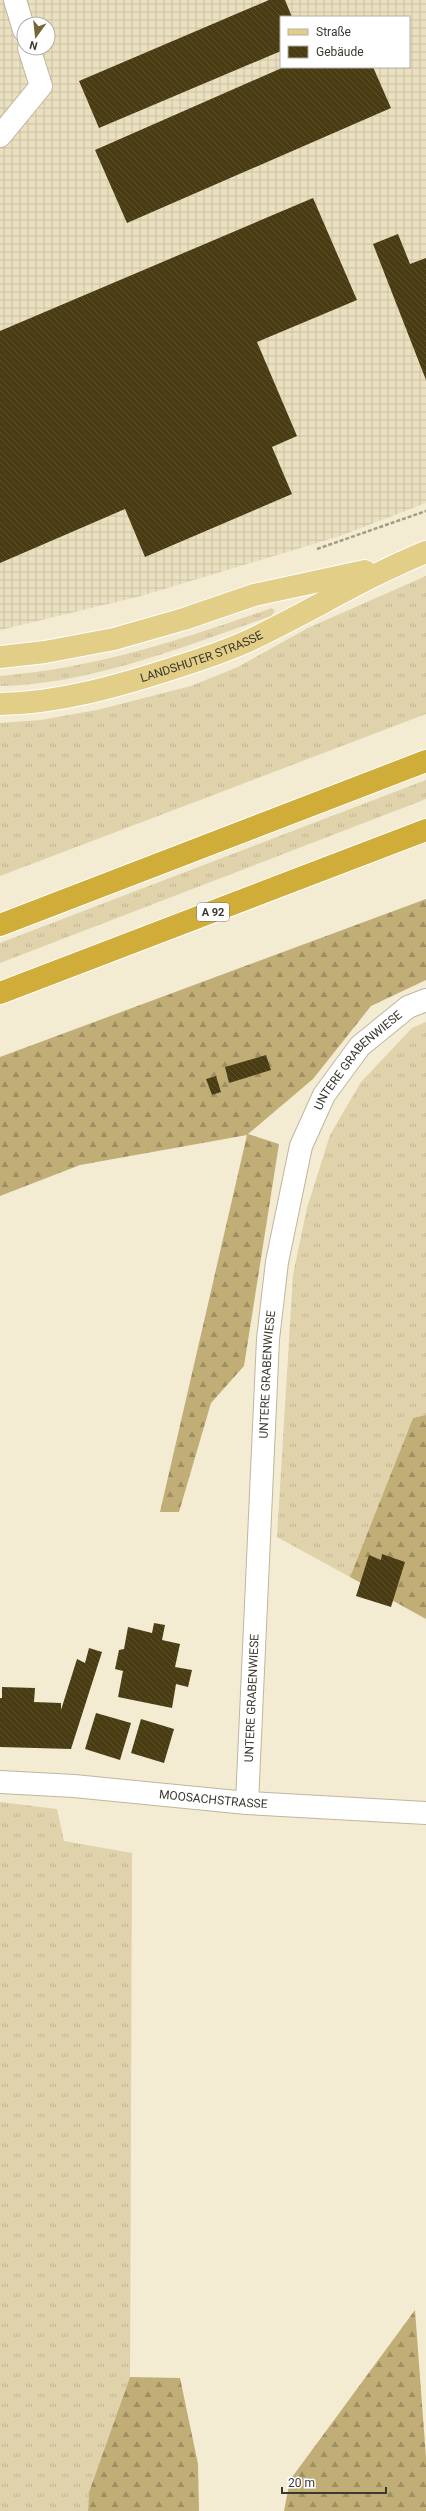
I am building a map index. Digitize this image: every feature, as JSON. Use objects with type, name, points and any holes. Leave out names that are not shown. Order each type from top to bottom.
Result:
[{"type":"highway","points":[[0,925],[426,761]]},
{"type":"highway","name":"A 92","points":[[0,993],[426,830]]},
{"type":"main road","name":"LANDSHUTER STRASSE","points":[[0,704],[74,695],[134,681],[195,661],[247,642],[387,567],[426,552]]},
{"type":"main road","name":"LANDSHUTER STRASSE","points":[[0,656],[45,652],[114,639],[184,619],[254,595],[307,582],[387,567]]},
{"type":"street","points":[[15,0],[20,16]]},
{"type":"street","points":[[0,136],[41,86],[32,56]]},
{"type":"street","name":"UNTERE GRABENWIESE","points":[[247,1803],[268,1339],[277,1262],[301,1146],[324,1095],[360,1046],[408,1007],[426,1000]]},
{"type":"street","name":"MOOSACHSTRASSE","points":[[0,1782],[74,1786],[247,1803],[426,1813]]},
{"type":"shaded area","points":[[0,0],[426,0],[426,503],[340,536],[141,596],[0,630]]},
{"type":"green space","points":[[426,576],[426,714],[0,876],[0,723],[41,720],[97,710],[191,686],[238,667],[308,628]]},
{"type":"green space","points":[[272,608],[275,611],[271,616],[138,662],[68,679],[34,684],[0,686],[0,676],[71,666],[138,651],[205,631]]},
{"type":"green space","points":[[426,780],[426,799],[0,963],[0,943]]},
{"type":"green space","points":[[426,899],[426,980],[371,1006],[313,1079],[248,1134],[279,1144],[244,1366],[211,1403],[179,1512],[160,1512],[247,1135],[80,1165],[0,1196],[0,1057]]},
{"type":"green space","points":[[426,1022],[426,1415],[413,1418],[350,1577],[277,1537],[293,1275],[307,1208],[330,1135],[361,1082],[412,1028]]},
{"type":"green space","points":[[426,1415],[426,1619],[350,1577],[413,1418]]},
{"type":"green space","points":[[0,1802],[57,1809],[64,1841],[132,1853],[130,2377],[89,2492],[88,2511],[0,2511]]},
{"type":"green space","points":[[415,2310],[426,2458],[426,2511],[284,2511],[290,2480]]},
{"type":"green space","points":[[130,2377],[180,2378],[198,2464],[199,2511],[88,2511],[89,2492]]},
{"type":"building","points":[[269,0],[285,0],[292,16],[280,16],[280,51],[99,128],[79,81]]},
{"type":"building","points":[[282,68],[373,68],[391,108],[127,223],[95,150]]},
{"type":"building","points":[[313,198],[357,300],[257,342],[297,436],[272,447],[292,494],[145,557],[125,509],[0,563],[0,331]]},
{"type":"building","points":[[398,234],[410,264],[426,258],[426,380],[373,244]]},
{"type":"building","points":[[266,1055],[271,1070],[229,1083],[225,1067]]},
{"type":"building","points":[[216,1076],[221,1092],[212,1095],[206,1079]]},
{"type":"building","points":[[382,1554],[405,1562],[391,1607],[356,1596],[369,1555],[381,1560]]},
{"type":"building","points":[[154,1623],[165,1625],[162,1640],[180,1644],[175,1667],[192,1670],[188,1687],[176,1684],[172,1708],[118,1697],[123,1671],[115,1669],[119,1650],[124,1649],[128,1627],[152,1633]]},
{"type":"building","points":[[89,1648],[102,1652],[71,1749],[0,1747],[0,1698],[2,1698],[2,1687],[35,1688],[34,1702],[61,1703],[61,1710],[77,1659],[85,1663]]},
{"type":"building","points":[[96,1713],[131,1723],[120,1760],[85,1749]]},
{"type":"building","points":[[141,1719],[174,1729],[164,1763],[131,1753]]}]
